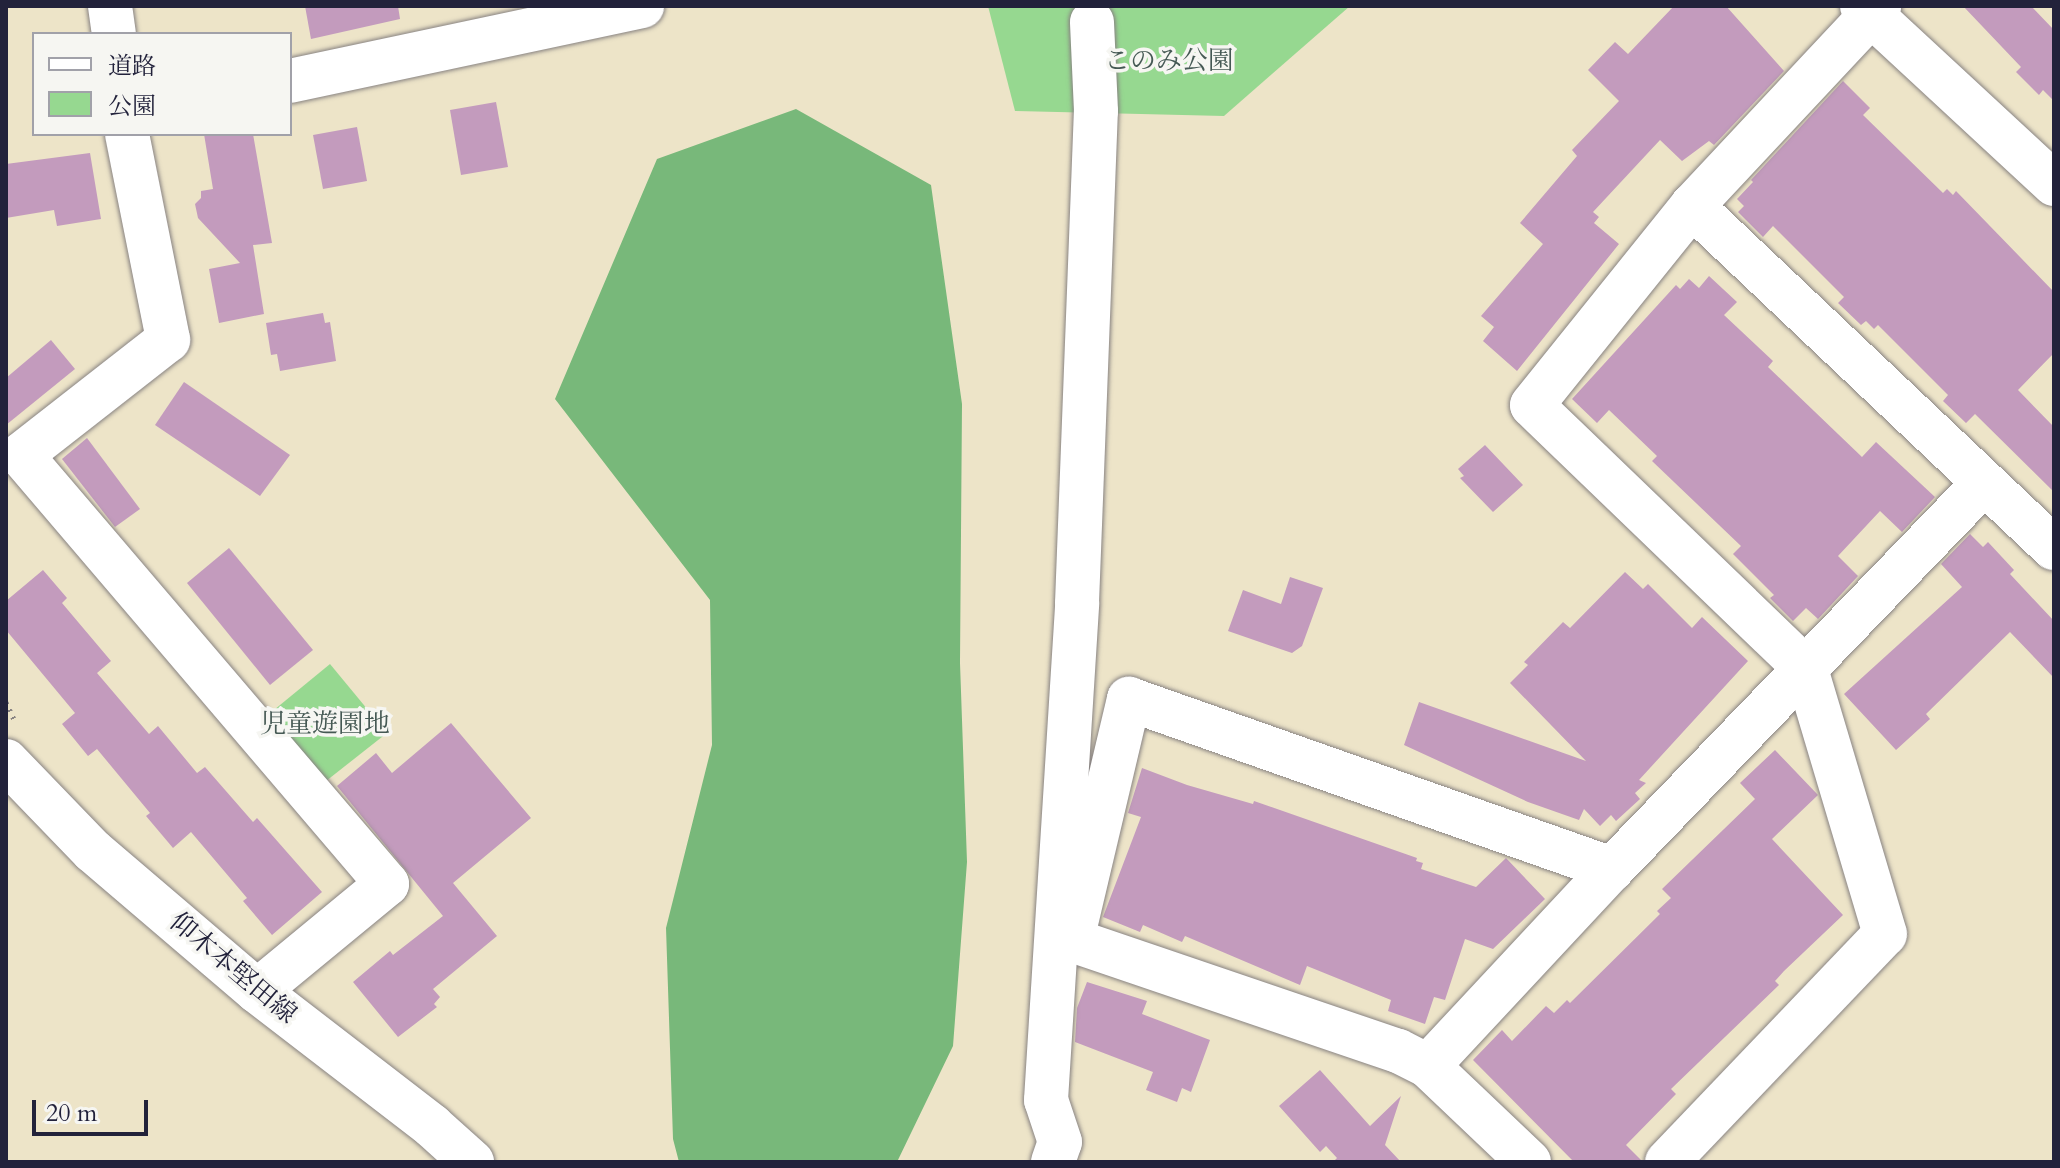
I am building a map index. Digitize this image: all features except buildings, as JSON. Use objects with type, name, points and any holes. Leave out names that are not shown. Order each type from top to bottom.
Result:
[{"type":"street","points":[[110,6],[114,32]]},
{"type":"street","points":[[292,81],[642,6]]},
{"type":"street","points":[[1667,1162],[1885,934],[1806,669],[1532,405],[1692,206],[1871,9],[2054,184]]},
{"type":"street","points":[[1053,1162],[1060,1142],[1046,1100],[1077,603],[1096,111],[1092,22]]},
{"type":"street","points":[[127,136],[168,340],[21,455],[387,884],[257,991]]},
{"type":"street","points":[[1692,206],[2054,548]]},
{"type":"street","points":[[1428,1066],[1612,869],[1984,483]]},
{"type":"street","points":[[1529,1162],[1428,1066],[1398,1051],[1072,940],[1129,699],[1612,869]]},
{"type":"street","name":"仰木本堅田線","points":[[6,761],[93,851],[257,991],[472,1162]]},
{"type":"green space","name":"このみ公園","points":[[988,6],[1350,6],[1224,116],[1015,111]]},
{"type":"green space","points":[[796,109],[931,185],[962,404],[960,663],[967,862],[953,1046],[897,1162],[679,1162],[673,1139],[666,928],[712,745],[710,600],[555,399],[657,159]]},
{"type":"green space","name":"児童遊園地","points":[[330,664],[387,733],[321,785],[263,719]]}]
